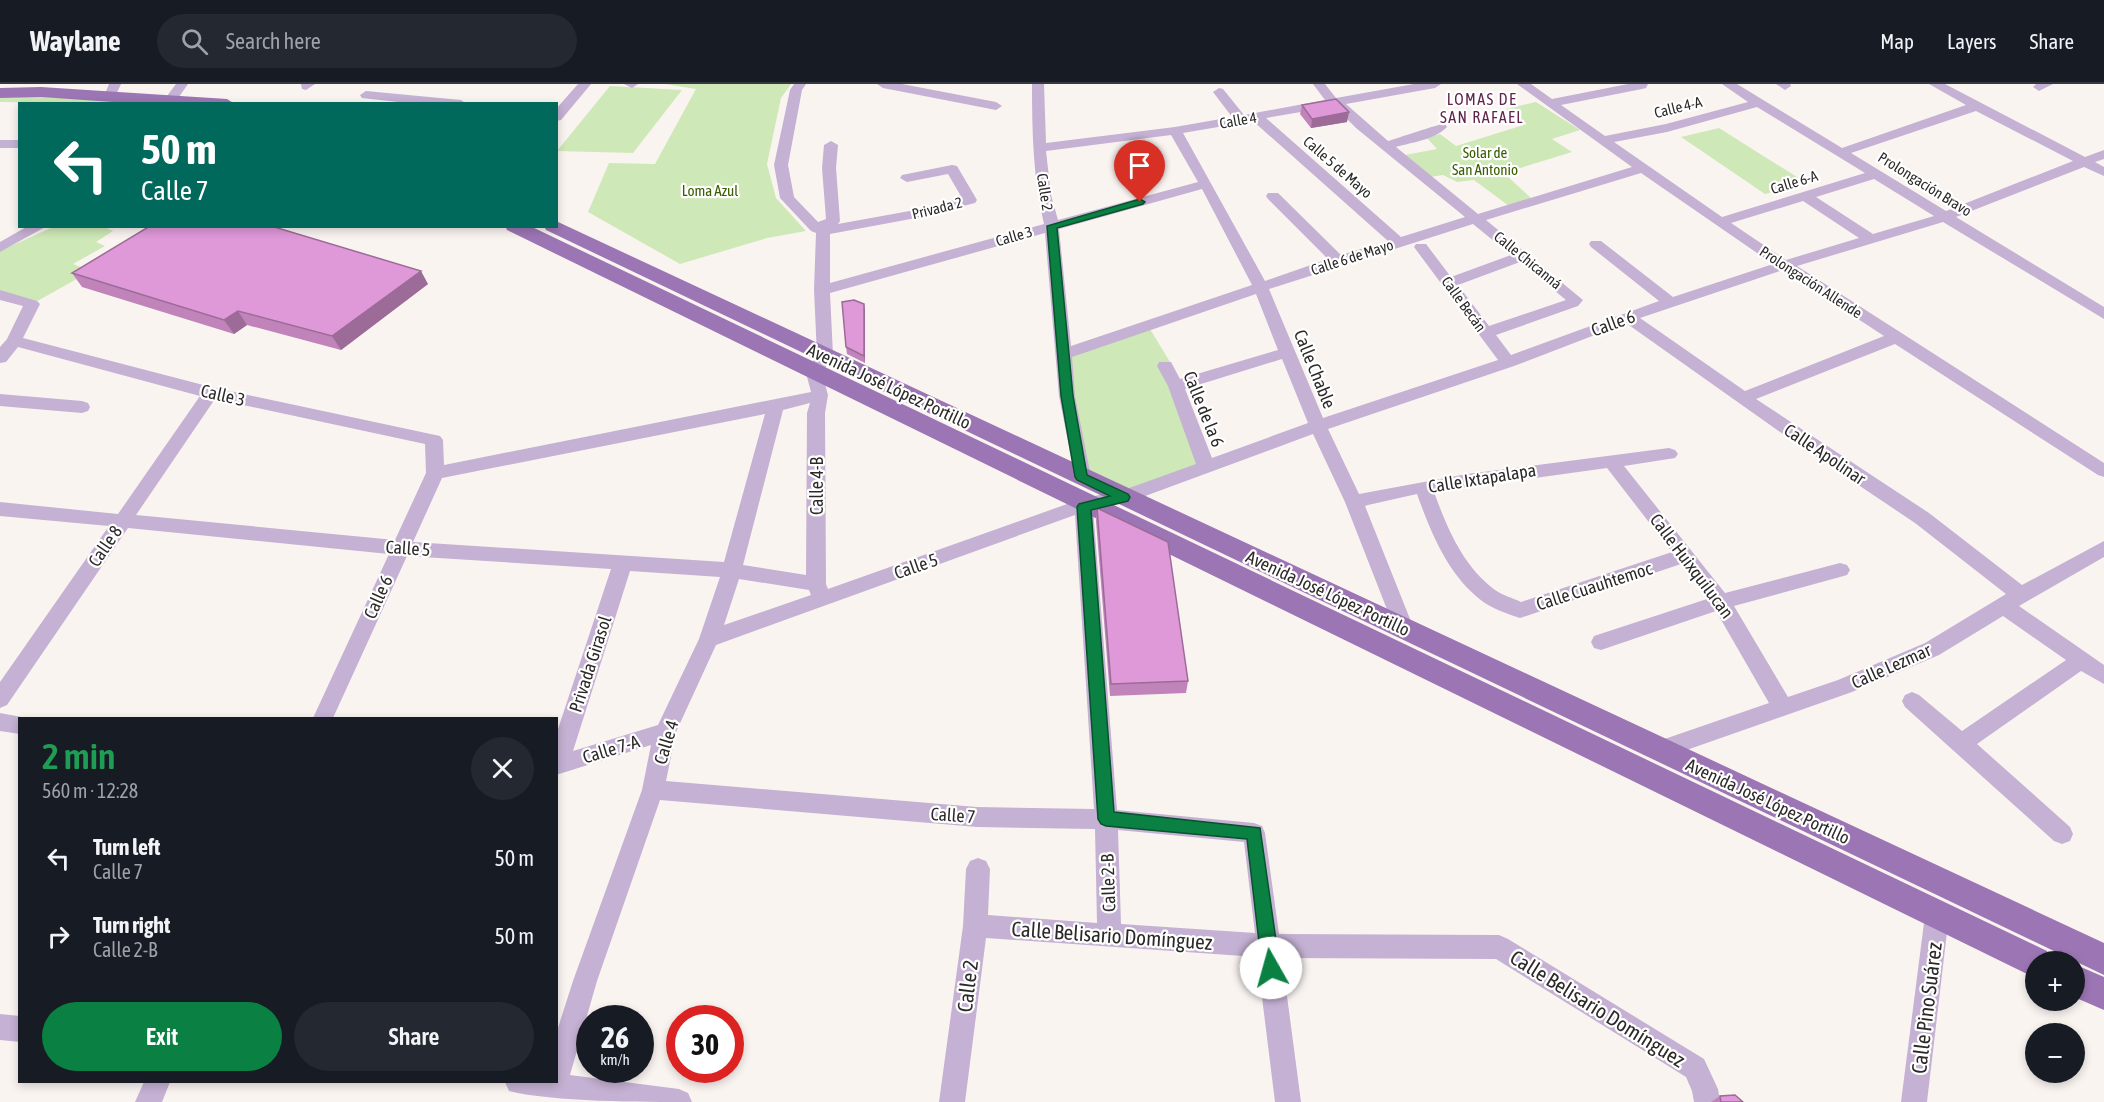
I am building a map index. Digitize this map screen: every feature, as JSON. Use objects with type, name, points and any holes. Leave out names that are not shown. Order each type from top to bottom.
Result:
[{"type":"main road","points":[[0,93],[112,90],[168,101],[188,102]]},
{"type":"main road","points":[[0,103],[18,103]]},
{"type":"main road","name":"Avenida José López Portillo","points":[[518,228],[820,364],[1082,477],[1404,629],[1937,915],[2025,957]]},
{"type":"main road","name":"Avenida José López Portillo","points":[[557,228],[1087,505],[1604,738],[1661,750],[2104,959]]},
{"type":"main road","points":[[2085,985],[2104,994]]},
{"type":"street","points":[[168,101],[182,84]]},
{"type":"street","points":[[389,84],[362,97],[433,102]]},
{"type":"street","points":[[558,115],[585,84]]},
{"type":"street","points":[[800,84],[796,90],[781,165],[787,198],[820,230],[822,290],[820,364]]},
{"type":"street","points":[[883,84],[996,106]]},
{"type":"street","name":"Calle 2","points":[[1038,84],[1039,148],[1044,195],[1052,226],[1067,396],[1082,477]]},
{"type":"street","name":"Calle Chicanná","points":[[1319,84],[1336,103],[1575,300],[1573,303],[1485,333]]},
{"type":"street","name":"Calle 4","points":[[1039,148],[1174,131],[1336,103],[1381,89],[1435,84]]},
{"type":"street","name":"Prolongación Allende","points":[[1523,84],[1784,265],[2104,471]]},
{"type":"street","name":"Prolongación Bravo","points":[[1728,84],[2104,314]]},
{"type":"street","points":[[1935,84],[2104,172]]},
{"type":"street","points":[[1550,103],[1642,85]]},
{"type":"street","points":[[1219,92],[1241,120]]},
{"type":"street","name":"Calle 4-A","points":[[1604,141],[1667,128],[1759,103]]},
{"type":"street","points":[[1842,152],[1977,106]]},
{"type":"street","name":"Calle 5 de Mayo","points":[[1257,117],[1398,242]]},
{"type":"street","points":[[1387,145],[1429,134],[1440,127]]},
{"type":"street","name":"Calle Chable","points":[[1174,131],[1206,184],[1261,288],[1318,426],[1354,502],[1404,629]]},
{"type":"street","points":[[0,144],[18,144]]},
{"type":"street","points":[[820,230],[833,221],[831,145]]},
{"type":"street","name":"Calle 6","points":[[1124,497],[1318,426],[1508,362],[1628,317],[1784,265],[1946,217],[2104,154]]},
{"type":"street","name":"Calle 6 de Mayo","points":[[1063,354],[1338,261],[1642,168]]},
{"type":"street","name":"Privada 2","points":[[820,230],[916,214],[970,200],[952,169],[907,178]]},
{"type":"street","name":"Calle 6-A","points":[[1720,222],[1877,174]]},
{"type":"street","name":"Calle 3","points":[[822,290],[1206,184]]},
{"type":"street","points":[[1273,196],[1338,261]]},
{"type":"street","points":[[1805,196],[1872,239]]},
{"type":"street","points":[[0,248],[36,228]]},
{"type":"street","points":[[1596,244],[1671,303]]},
{"type":"street","name":"Calle Becán","points":[[1421,247],[1508,362]]},
{"type":"street","points":[[1449,283],[1521,257]]},
{"type":"street","points":[[0,295],[32,304],[14,341],[0,358]]},
{"type":"street","name":"Calle Apolinar","points":[[1628,317],[1743,398],[1922,518],[2012,600],[2104,676]]},
{"type":"street","points":[[1743,398],[1897,337]]},
{"type":"street","name":"Calle 3","points":[[14,341],[211,393],[435,440]]},
{"type":"street","points":[[1176,386],[1288,352]]},
{"type":"street","name":"Calle 4-B","points":[[819,592],[816,413],[820,395],[820,364]]},
{"type":"street","name":"Calle de la 6","points":[[1165,366],[1176,386],[1207,468]]},
{"type":"street","name":"Calle 8","points":[[0,699],[211,393]]},
{"type":"street","points":[[435,473],[776,406],[820,395]]},
{"type":"street","points":[[0,400],[82,407]]},
{"type":"street","name":"Calle 4","points":[[558,1080],[585,981],[653,790],[665,732],[709,639],[731,570],[776,406]]},
{"type":"street","name":"Calle 6","points":[[323,717],[435,473],[435,440]]},
{"type":"street","name":"Calle Ixtapalapa","points":[[1354,502],[1387,492],[1554,467],[1669,454]]},
{"type":"street","name":"Calle Huixquilucan","points":[[1611,461],[1721,602],[1783,708]]},
{"type":"street","name":"Calle Cuauhtemoc","points":[[1423,487],[1440,532],[1460,565],[1489,596],[1520,610],[1686,555]]},
{"type":"street","name":"Calle 5","points":[[709,639],[819,592],[1087,505],[1124,497]]},
{"type":"street","name":"Calle 2-B","points":[[1087,505],[1106,819],[1109,935]]},
{"type":"street","name":"Calle 5","points":[[0,509],[400,548],[731,570],[819,592]]},
{"type":"street","name":"Calle Lezmar","points":[[1661,750],[1845,686],[1932,649],[2104,548]]},
{"type":"street","name":"Privada Girasol","points":[[558,763],[623,563]]},
{"type":"street","points":[[1601,642],[1721,602],[1840,570]]},
{"type":"street","points":[[1961,743],[2082,660]]},
{"type":"street","points":[[1912,701],[2062,834]]},
{"type":"street","points":[[0,722],[18,725]]},
{"type":"street","name":"Calle 7-A","points":[[558,766],[665,732]]},
{"type":"street","name":"Calle 7","points":[[653,790],[977,817],[1106,819],[1254,833],[1268,946]]},
{"type":"street","name":"Calle 2","points":[[952,1102],[975,926],[978,869]]},
{"type":"street","name":"Calle Pino Suárez","points":[[1914,1102],[1937,915]]},
{"type":"street","name":"Calle Belisario Domínguez","points":[[975,926],[1268,946],[1499,947],[1695,1068],[1706,1096]]},
{"type":"street","points":[[1268,946],[1288,1102]]},
{"type":"street","points":[[0,1027],[18,1029]]},
{"type":"street","points":[[148,1102],[157,1083]]},
{"type":"street","points":[[526,1083],[679,1102]]},
{"type":"green space","name":"Loma Azul","points":[[665,84],[791,84],[781,98],[767,164],[776,198],[806,231],[767,238],[680,264],[588,212],[609,163],[655,164],[696,89]]},
{"type":"green space","points":[[610,86],[682,90],[633,153],[558,150]]},
{"type":"green space","points":[[40,94],[131,102],[0,102],[0,95]]},
{"type":"green space","name":"Solar de San Antonio","points":[[1536,102],[1580,130],[1552,139],[1572,152],[1504,173],[1532,199],[1509,206],[1474,180],[1457,182],[1443,175],[1430,177],[1405,155],[1437,149],[1427,138],[1440,134],[1456,146],[1527,124],[1506,109]]},
{"type":"green space","points":[[1719,128],[1808,184],[1765,194],[1681,137]]},
{"type":"green space","points":[[51,228],[107,228],[113,231],[96,242],[105,246],[73,264],[91,271],[32,304],[0,295],[0,251]]},
{"type":"green space","points":[[1150,329],[1170,362],[1166,363],[1206,467],[1124,497],[1082,477],[1067,355]]},
{"type":"building","points":[[1336,99],[1349,112],[1312,119],[1302,105]]},
{"type":"building","points":[[147,228],[278,228],[421,271],[332,336],[238,311],[224,320],[72,273]]},
{"type":"building","points":[[854,300],[864,304],[864,356],[846,347],[842,302]]},
{"type":"building","points":[[1097,508],[1168,542],[1188,681],[1111,684]]},
{"type":"building","points":[[1735,1095],[1743,1102],[1721,1102],[1720,1096]]},
{"type":"district","name":"LOMAS DE SAN RAFAEL","points":[[1482,108]]},
{"type":"route","points":[[1140,202],[1052,226],[1067,396],[1082,477],[1124,497],[1084,507],[1106,819],[1254,833],[1271,968]]}]
